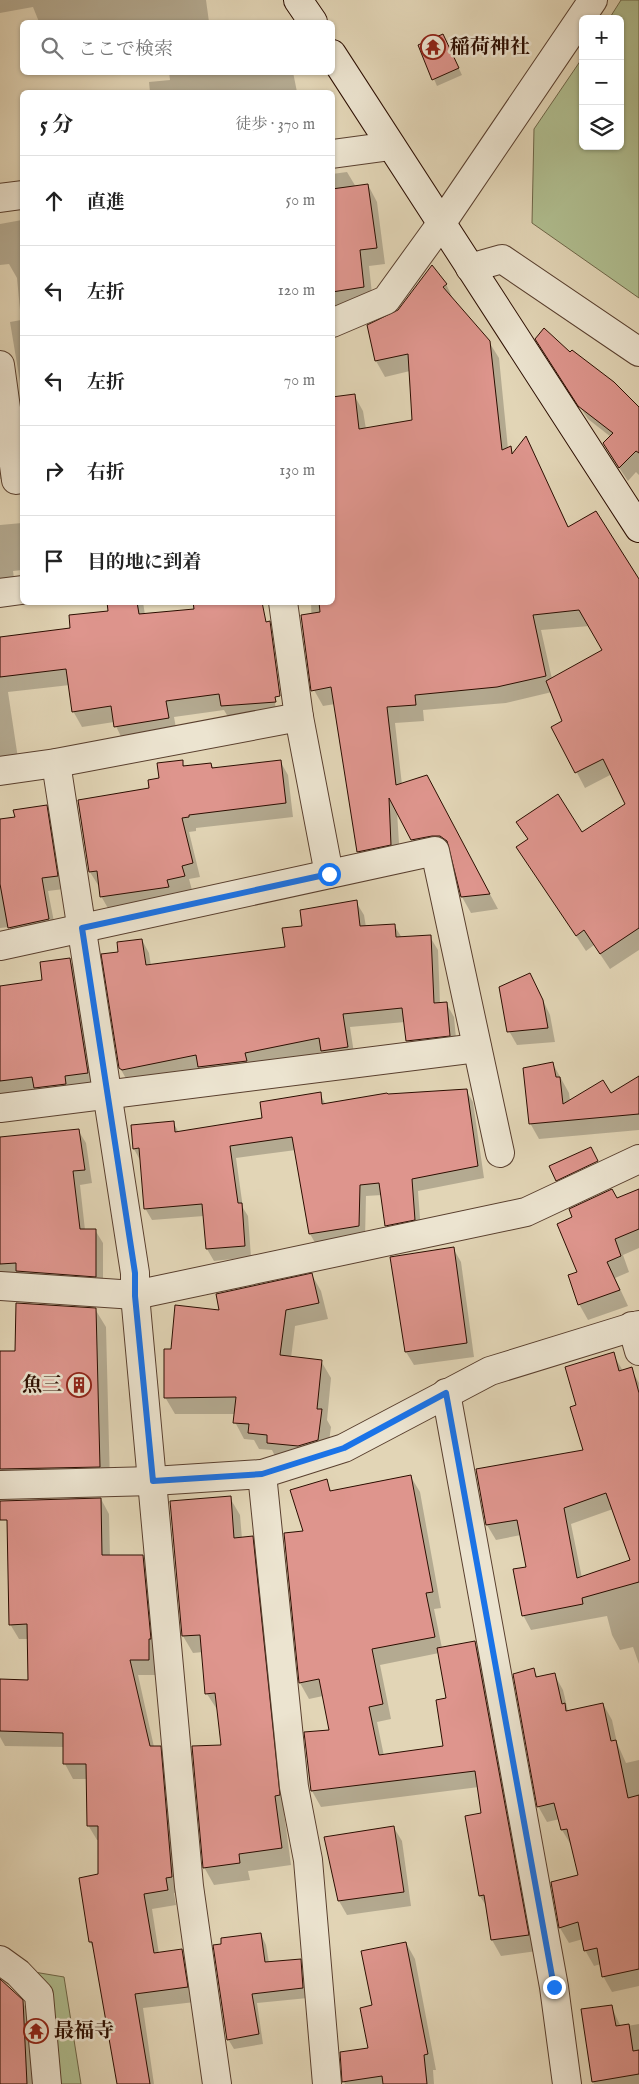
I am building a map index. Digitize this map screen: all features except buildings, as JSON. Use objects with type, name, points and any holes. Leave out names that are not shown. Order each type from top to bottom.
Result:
[{"type":"street","points":[[298,0],[312,20]]},
{"type":"street","points":[[335,322],[386,300],[441,224],[593,0]]},
{"type":"street","points":[[335,59],[639,528]]},
{"type":"street","points":[[335,154],[391,146]]},
{"type":"street","points":[[0,198],[20,195]]},
{"type":"street","points":[[470,268],[502,260],[639,352]]},
{"type":"street","points":[[0,365],[13,480]]},
{"type":"street","points":[[0,593],[20,590]]},
{"type":"street","points":[[283,605],[299,717],[329,874]]},
{"type":"street","points":[[0,771],[56,764],[299,717]]},
{"type":"street","points":[[56,764],[135,1273],[135,1296],[190,1886],[217,2084]]},
{"type":"street","points":[[0,946],[435,851],[500,1153]]},
{"type":"street","points":[[0,1108],[107,1093],[477,1048]]},
{"type":"street","points":[[0,1286],[135,1296],[526,1212],[639,1159]]},
{"type":"street","points":[[0,1485],[153,1481],[262,1474],[344,1448],[490,1371],[637,1334]]},
{"type":"street","points":[[446,1393],[554,1987],[566,2084]]},
{"type":"street","points":[[262,1474],[294,1787],[308,1860],[327,2084]]},
{"type":"street","points":[[0,1960],[18,1973],[39,1995],[48,2084]]},
{"type":"green space","points":[[621,0],[639,0],[639,298],[532,223],[534,129],[579,63],[579,150],[624,150],[624,15],[612,15]]},
{"type":"green space","points":[[22,1970],[64,1977],[81,2084],[58,2084]]},
{"type":"place","name":"稲荷神社","points":[[433,47]]},
{"type":"place","name":"魚三","points":[[79,1385]]},
{"type":"place","name":"最福寺","points":[[36,2031]]},
{"type":"route","points":[[329,874],[82,928],[135,1273],[135,1296],[153,1481],[262,1474],[344,1448],[446,1393],[554,1987]]}]
